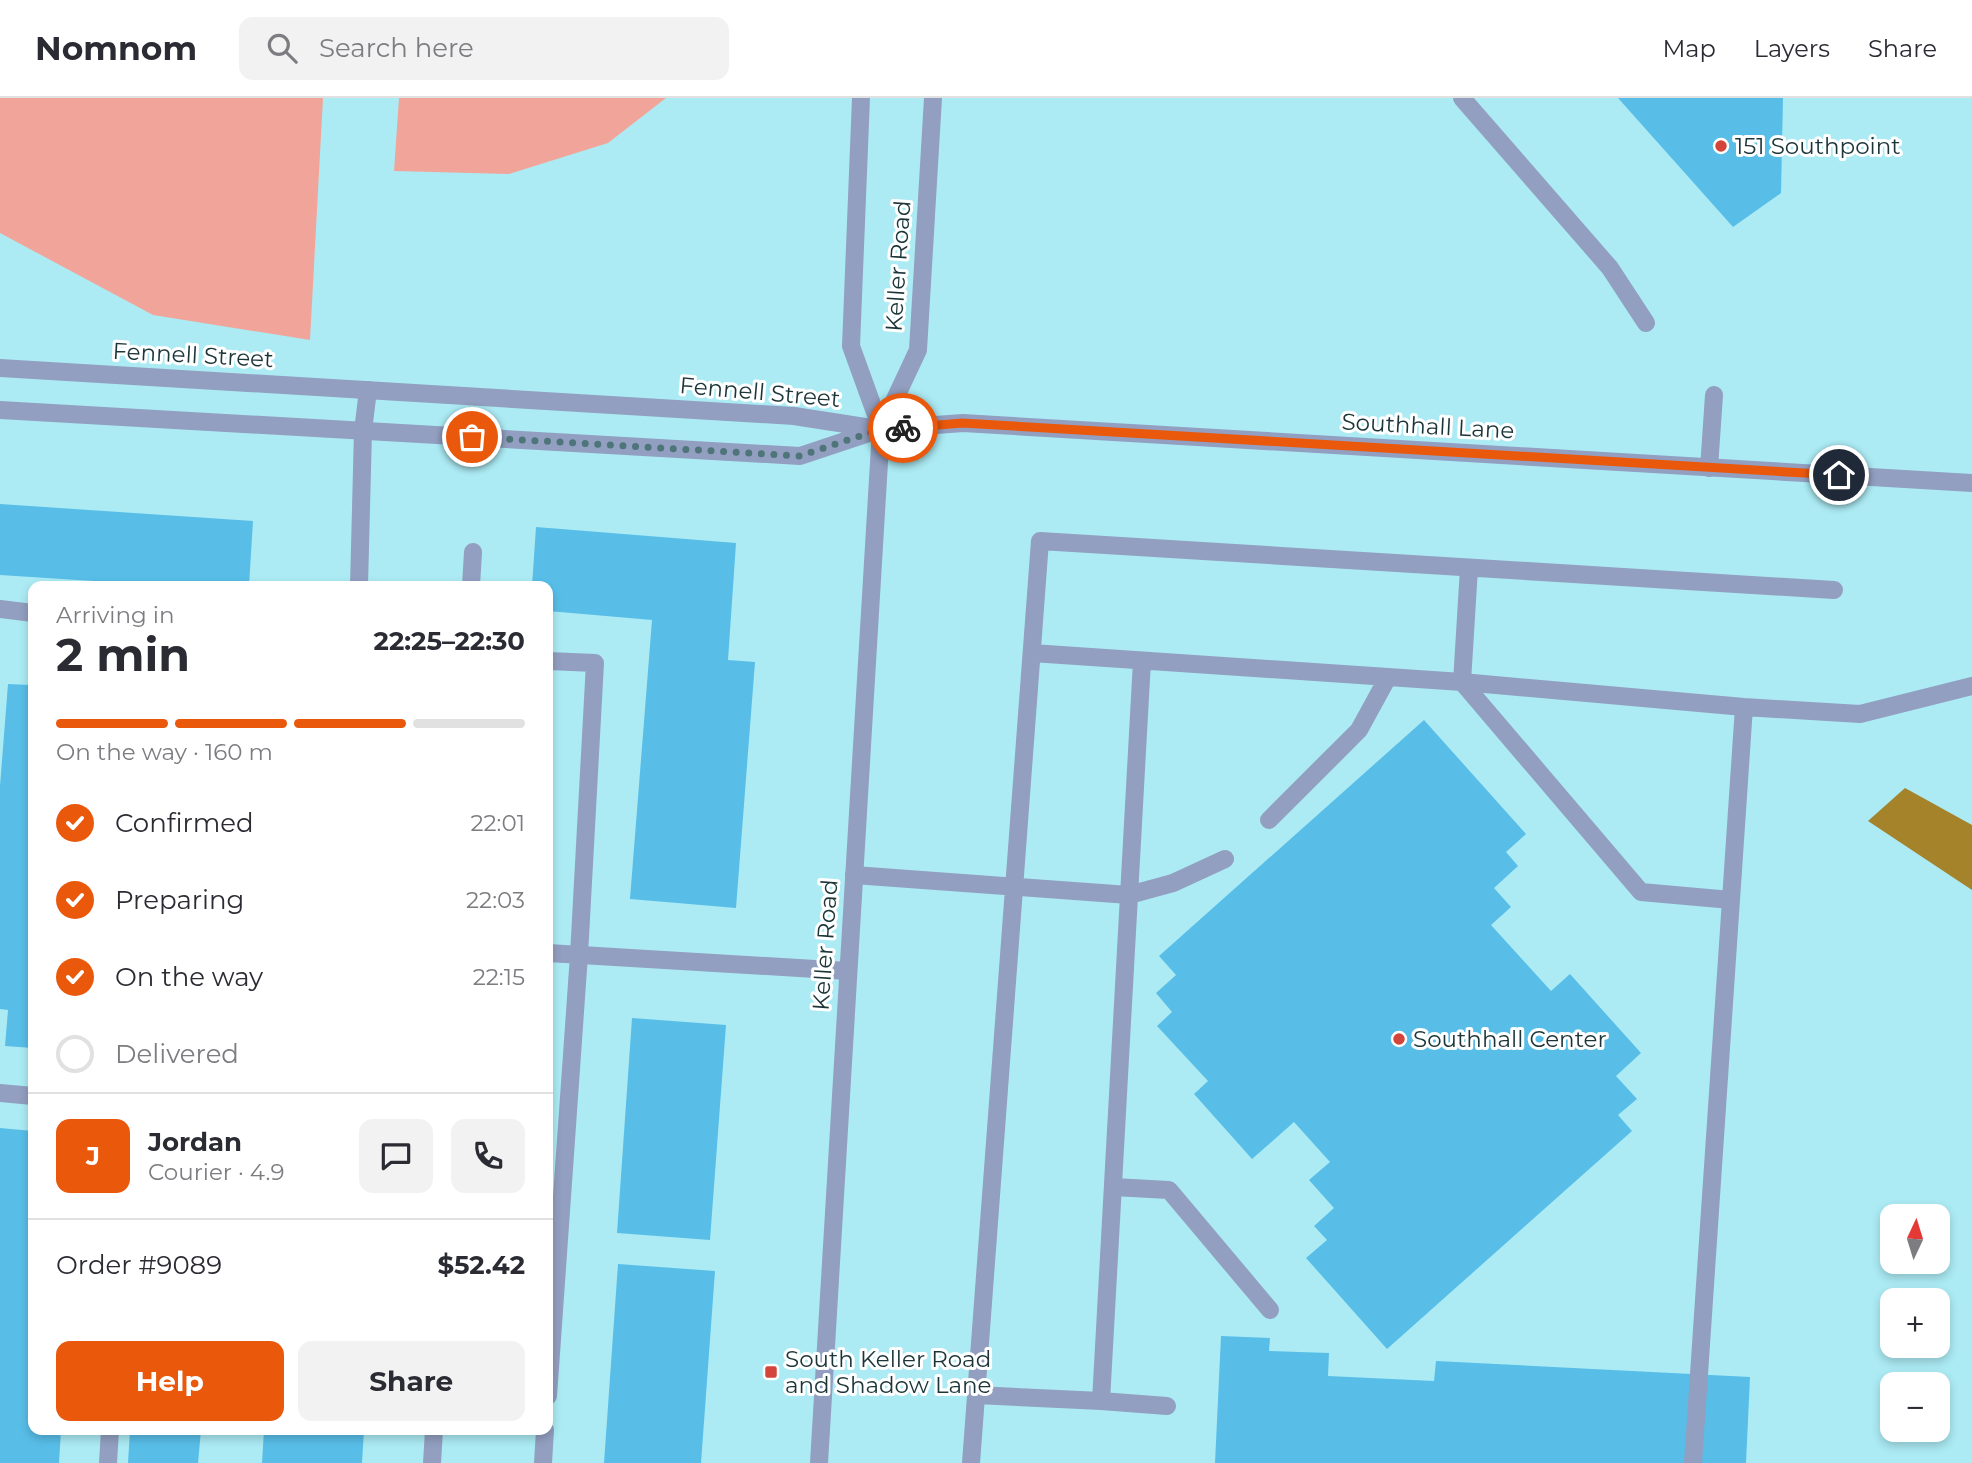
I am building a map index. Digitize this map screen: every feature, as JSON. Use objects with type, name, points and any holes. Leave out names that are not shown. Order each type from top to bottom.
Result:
[{"type":"street","name":"Keller Road","points":[[861,98],[851,346],[881,429]]},
{"type":"street","name":"Keller Road","points":[[819,1463],[881,429],[918,350],[933,98]]},
{"type":"street","points":[[1462,98],[1610,268],[1646,323]]},
{"type":"street","name":"Fennell Street","points":[[0,368],[794,416],[881,429]]},
{"type":"street","points":[[359,581],[363,431],[368,390]]},
{"type":"street","points":[[1709,468],[1714,395]]},
{"type":"street","name":"Fennell Street","points":[[0,410],[800,456],[881,429]]},
{"type":"street","name":"Southhall Lane","points":[[881,429],[962,423],[1972,482]]},
{"type":"street","points":[[971,1463],[1040,541],[1834,590]]},
{"type":"street","points":[[471,581],[473,552]]},
{"type":"street","points":[[1469,568],[1462,682],[1641,892],[1731,901]]},
{"type":"street","points":[[0,608],[28,611]]},
{"type":"street","points":[[1032,653],[1462,682],[1744,708],[1860,714],[1972,686]]},
{"type":"street","points":[[553,661],[595,663],[579,955],[553,1325]]},
{"type":"street","points":[[1101,1401],[1142,661]]},
{"type":"street","points":[[1269,820],[1359,730],[1388,677]]},
{"type":"street","points":[[1693,1463],[1744,708]]},
{"type":"street","points":[[854,875],[1129,895],[1173,883],[1225,859]]},
{"type":"street","points":[[553,953],[848,971]]},
{"type":"street","points":[[0,1093],[28,1096]]},
{"type":"street","points":[[1113,1186],[1169,1191],[1270,1310]]},
{"type":"street","points":[[976,1395],[1167,1406]]},
{"type":"street","points":[[108,1463],[110,1435]]},
{"type":"street","points":[[432,1463],[434,1435]]},
{"type":"street","points":[[543,1463],[545,1435]]},
{"type":"shaded area","points":[[0,98],[323,98],[310,340],[153,315],[0,233]]},
{"type":"shaded area","points":[[399,98],[666,98],[608,143],[509,174],[394,171]]},
{"type":"shaded area","points":[[1905,788],[1972,825],[1972,890],[1868,821]]},
{"type":"building","name":"151 Southpoint","points":[[1618,98],[1783,98],[1781,193],[1733,227]]},
{"type":"building","points":[[0,504],[253,521],[249,581],[94,581],[0,575]]},
{"type":"building","points":[[536,527],[736,543],[728,660],[755,662],[736,908],[630,899],[652,620],[553,611],[553,581],[532,581]]},
{"type":"building","points":[[8,684],[28,685],[28,1048],[5,1046],[8,1010],[0,1009],[0,786]]},
{"type":"building","name":"Southhall Center","points":[[1424,720],[1526,834],[1506,852],[1518,866],[1494,888],[1511,907],[1491,925],[1551,991],[1570,974],[1641,1053],[1616,1076],[1637,1099],[1618,1115],[1632,1131],[1387,1349],[1306,1258],[1327,1240],[1314,1226],[1334,1208],[1309,1180],[1330,1162],[1294,1122],[1252,1159],[1194,1094],[1208,1081],[1157,1026],[1172,1012],[1156,993],[1176,975],[1159,956]]},
{"type":"building","points":[[632,1018],[726,1025],[710,1240],[617,1233]]},
{"type":"building","points":[[0,1128],[28,1131],[28,1435],[61,1435],[59,1463],[0,1463]]},
{"type":"building","points":[[618,1264],[715,1271],[701,1463],[604,1463]]},
{"type":"building","points":[[1221,1336],[1270,1338],[1269,1351],[1329,1353],[1328,1376],[1434,1381],[1436,1361],[1750,1377],[1746,1463],[1215,1463]]},
{"type":"building","points":[[130,1435],[201,1435],[198,1463],[128,1463]]},
{"type":"building","points":[[264,1435],[364,1435],[362,1463],[262,1463]]},
{"type":"way so far","points":[[472,437],[800,456],[881,429],[903,428]]},
{"type":"place","name":"151 Southpoint","points":[[1721,146]]},
{"type":"place","name":"Southhall Center","points":[[1399,1039]]},
{"type":"place","name":"South Keller Road and Shadow Lane","points":[[771,1372]]},
{"type":"route","points":[[903,428],[962,423],[1839,475]]}]
